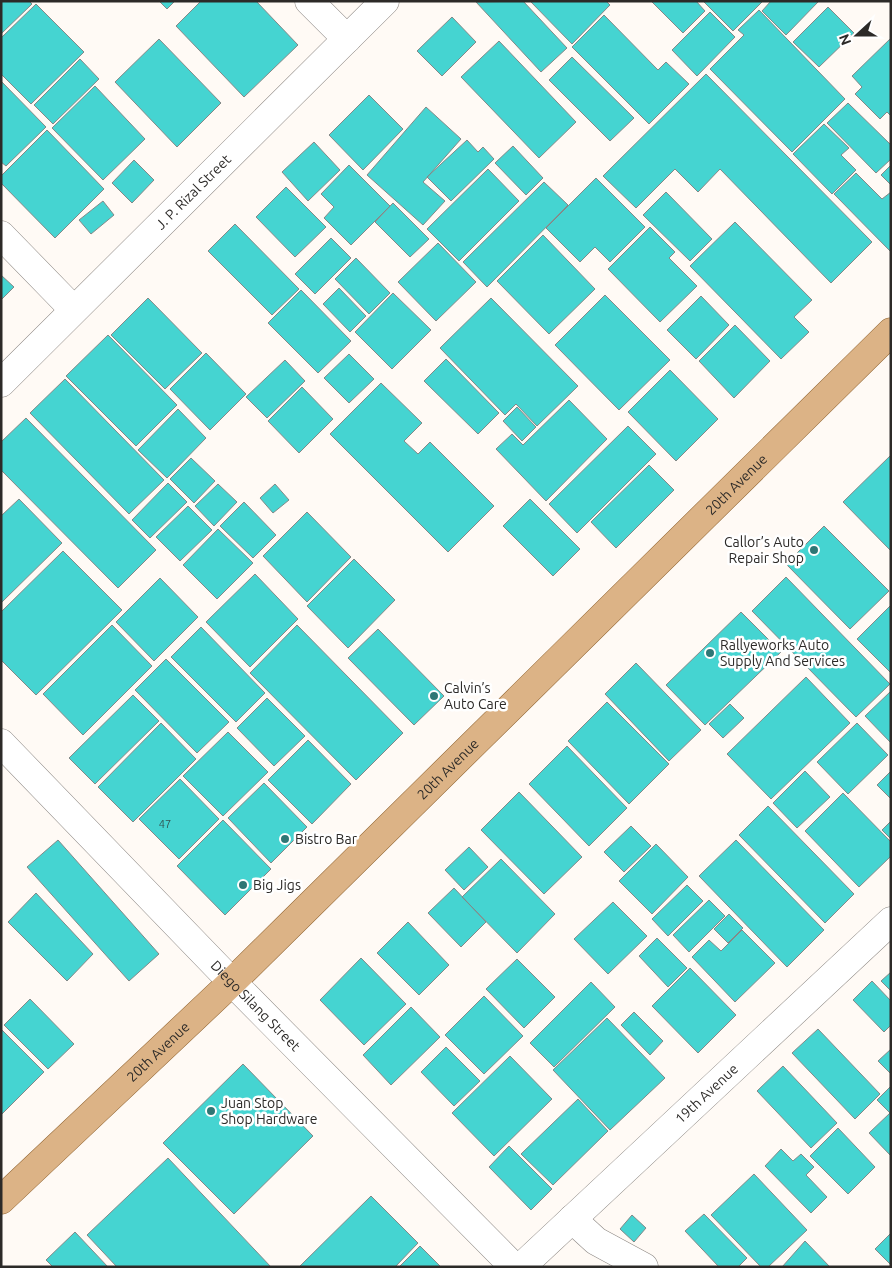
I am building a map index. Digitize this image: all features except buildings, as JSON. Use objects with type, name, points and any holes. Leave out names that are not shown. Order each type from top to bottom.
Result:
[{"type":"main road","name":"20th Avenue","points":[[1,1200],[232,982],[891,332]]},
{"type":"street","points":[[309,1],[347,39]]},
{"type":"street","name":"J. P. Rizal Street","points":[[1,383],[385,1]]},
{"type":"street","points":[[1,235],[74,309]]},
{"type":"street","name":"Diego Silang Street","points":[[1,743],[232,982],[514,1267]]},
{"type":"street","name":"19th Avenue","points":[[521,1267],[891,921]]},
{"type":"street","points":[[572,1219],[596,1241],[644,1267]]},
{"type":"place","name":"Callor’s Auto Repair Shop","points":[[814,550]]},
{"type":"place","name":"Rallyeworks Auto Supply And Services","points":[[710,653]]},
{"type":"place","name":"Calvin’s Auto Care","points":[[434,696]]},
{"type":"place","name":"Bistro Bar","points":[[285,839]]},
{"type":"place","name":"Big Jigs","points":[[243,885]]},
{"type":"place","name":"Juan Stop Shop Hardware","points":[[211,1111]]}]
